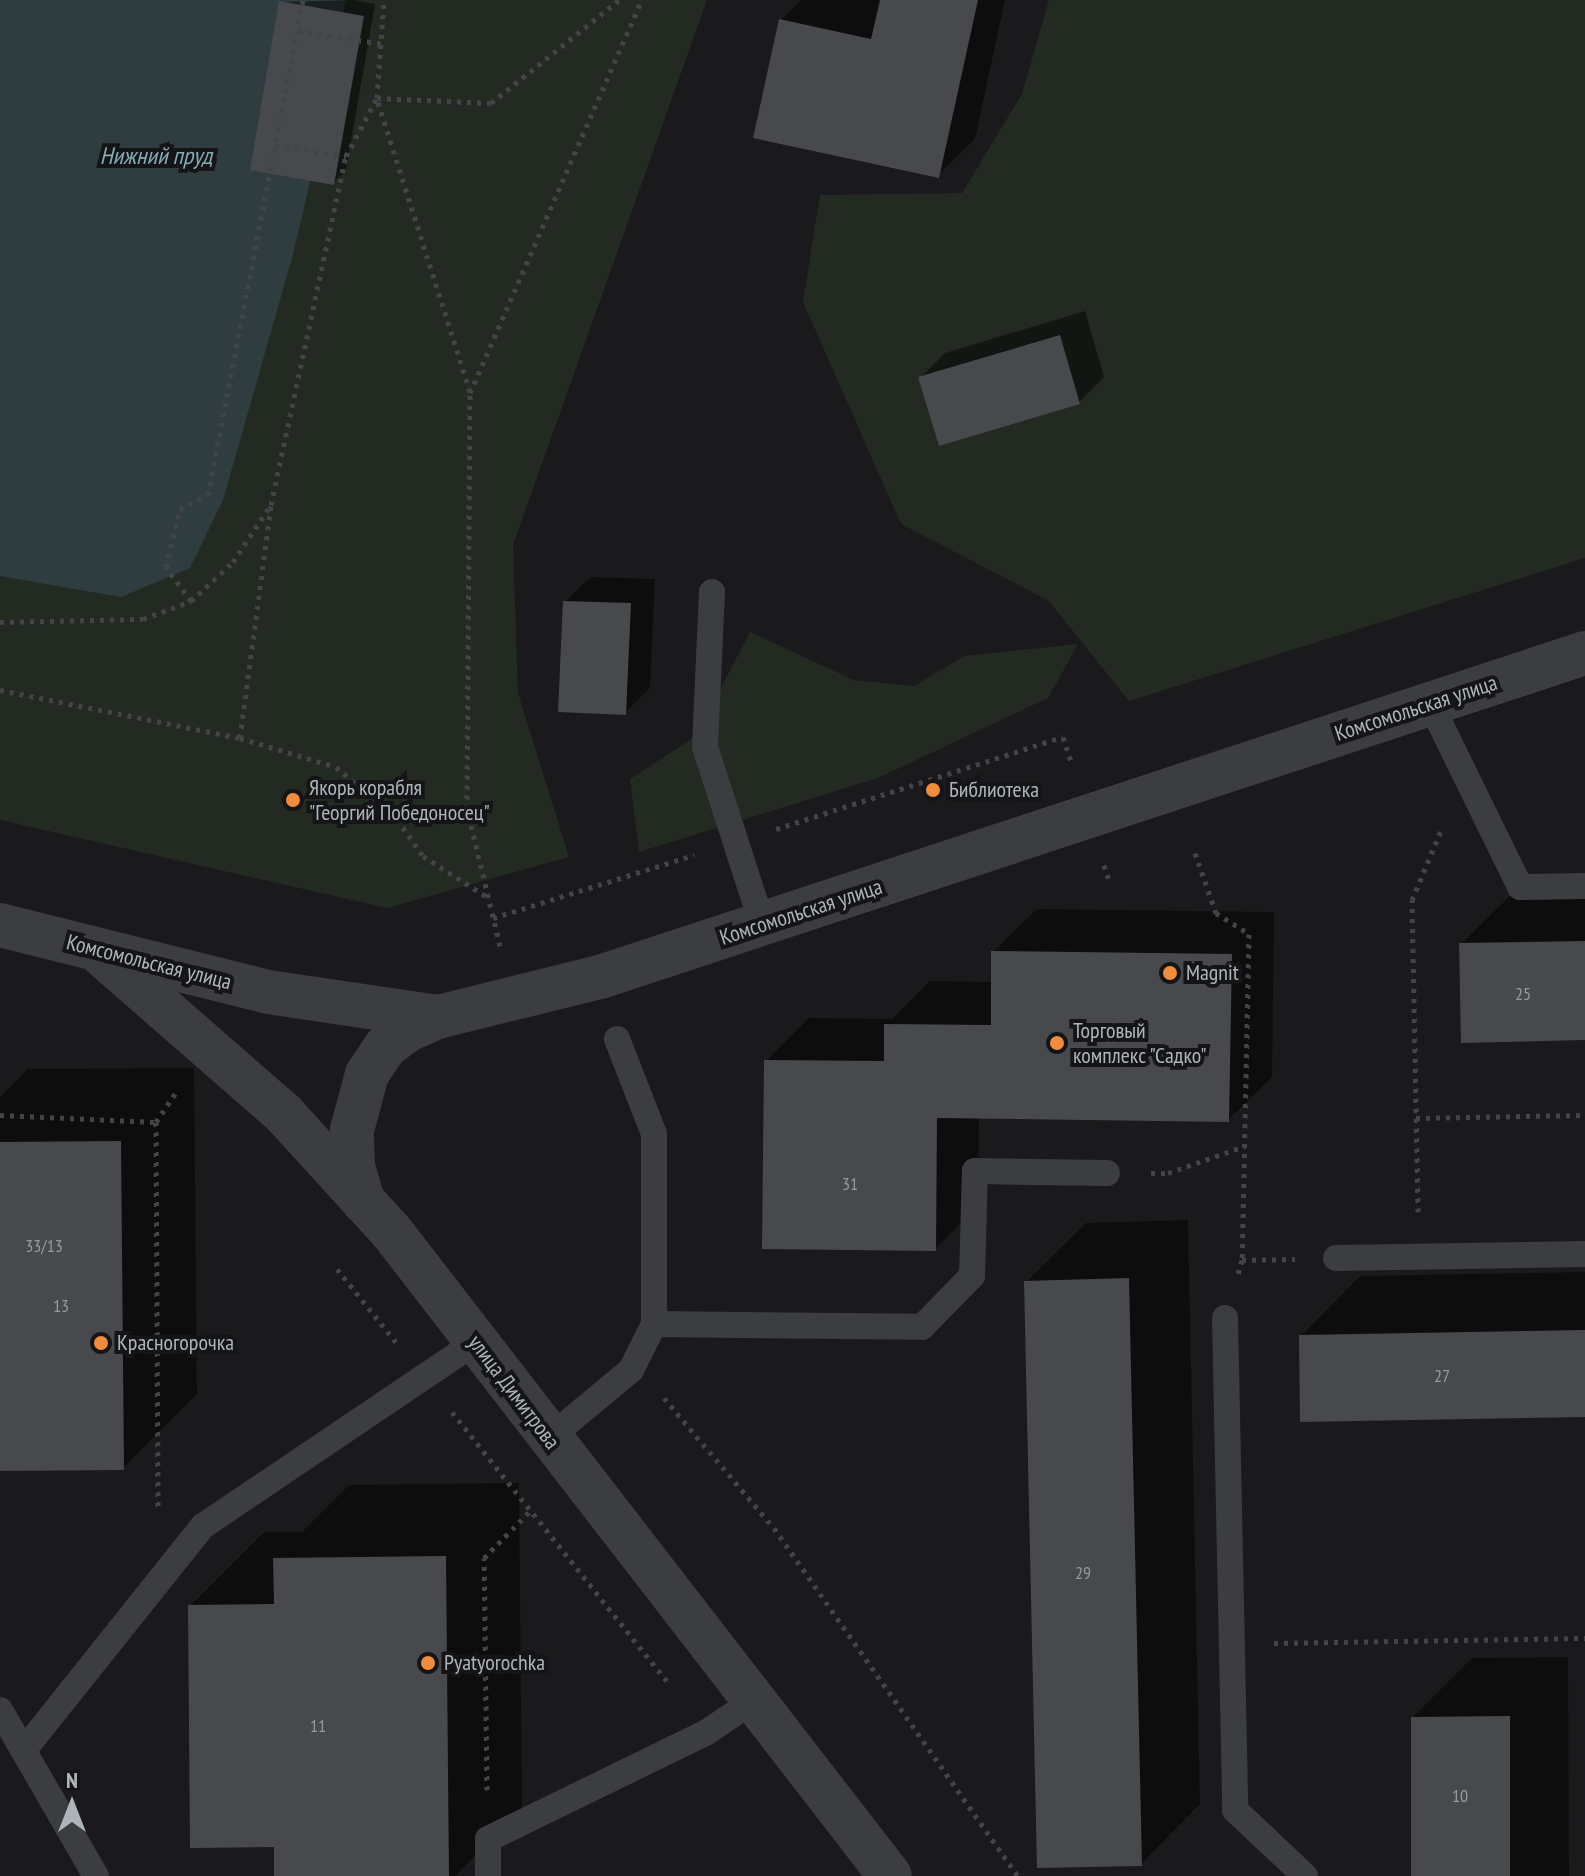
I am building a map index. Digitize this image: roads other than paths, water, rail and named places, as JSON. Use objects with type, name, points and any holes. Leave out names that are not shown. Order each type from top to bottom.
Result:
[{"type":"street","name":"Комсомольская улица","points":[[0,925],[268,992],[438,1017],[600,977],[1585,653]]},
{"type":"street","name":"улица Димитрова","points":[[94,948],[284,1114],[363,1201],[890,1876]]},
{"type":"street","points":[[363,1201],[353,1166],[352,1130],[367,1074],[385,1047],[406,1031],[438,1017]]},
{"type":"lane","points":[[712,592],[705,747],[762,924]]},
{"type":"lane","points":[[1430,703],[1463,777],[1520,887],[1585,886]]},
{"type":"lane","points":[[549,1438],[631,1370],[654,1324],[654,1134],[617,1039]]},
{"type":"lane","points":[[654,1324],[922,1327],[972,1276],[975,1171],[1107,1173]]},
{"type":"lane","points":[[1336,1258],[1585,1254]]},
{"type":"lane","points":[[1225,1318],[1235,1810],[1305,1876]]},
{"type":"lane","points":[[24,1750],[203,1526],[476,1342]]},
{"type":"lane","points":[[488,1876],[488,1839],[707,1732],[753,1701]]},
{"type":"lane","points":[[0,1710],[96,1876]]},
{"type":"water","name":"Нижний пруд","points":[[0,0],[345,0],[330,98],[292,258],[223,500],[190,568],[121,597],[0,576]]},
{"type":"place","name":"Библиотека","points":[[933,790]]},
{"type":"place","name":"Якорь корабля \"Георгий Победоносец\"","points":[[293,800]]},
{"type":"place","name":"Magnit","points":[[1170,973]]},
{"type":"place","name":"Торговый комплекс \"Садко\"","points":[[1057,1043]]},
{"type":"place","name":"Красногорочка","points":[[101,1343]]},
{"type":"place","name":"Pyatyorochka","points":[[428,1663]]}]
